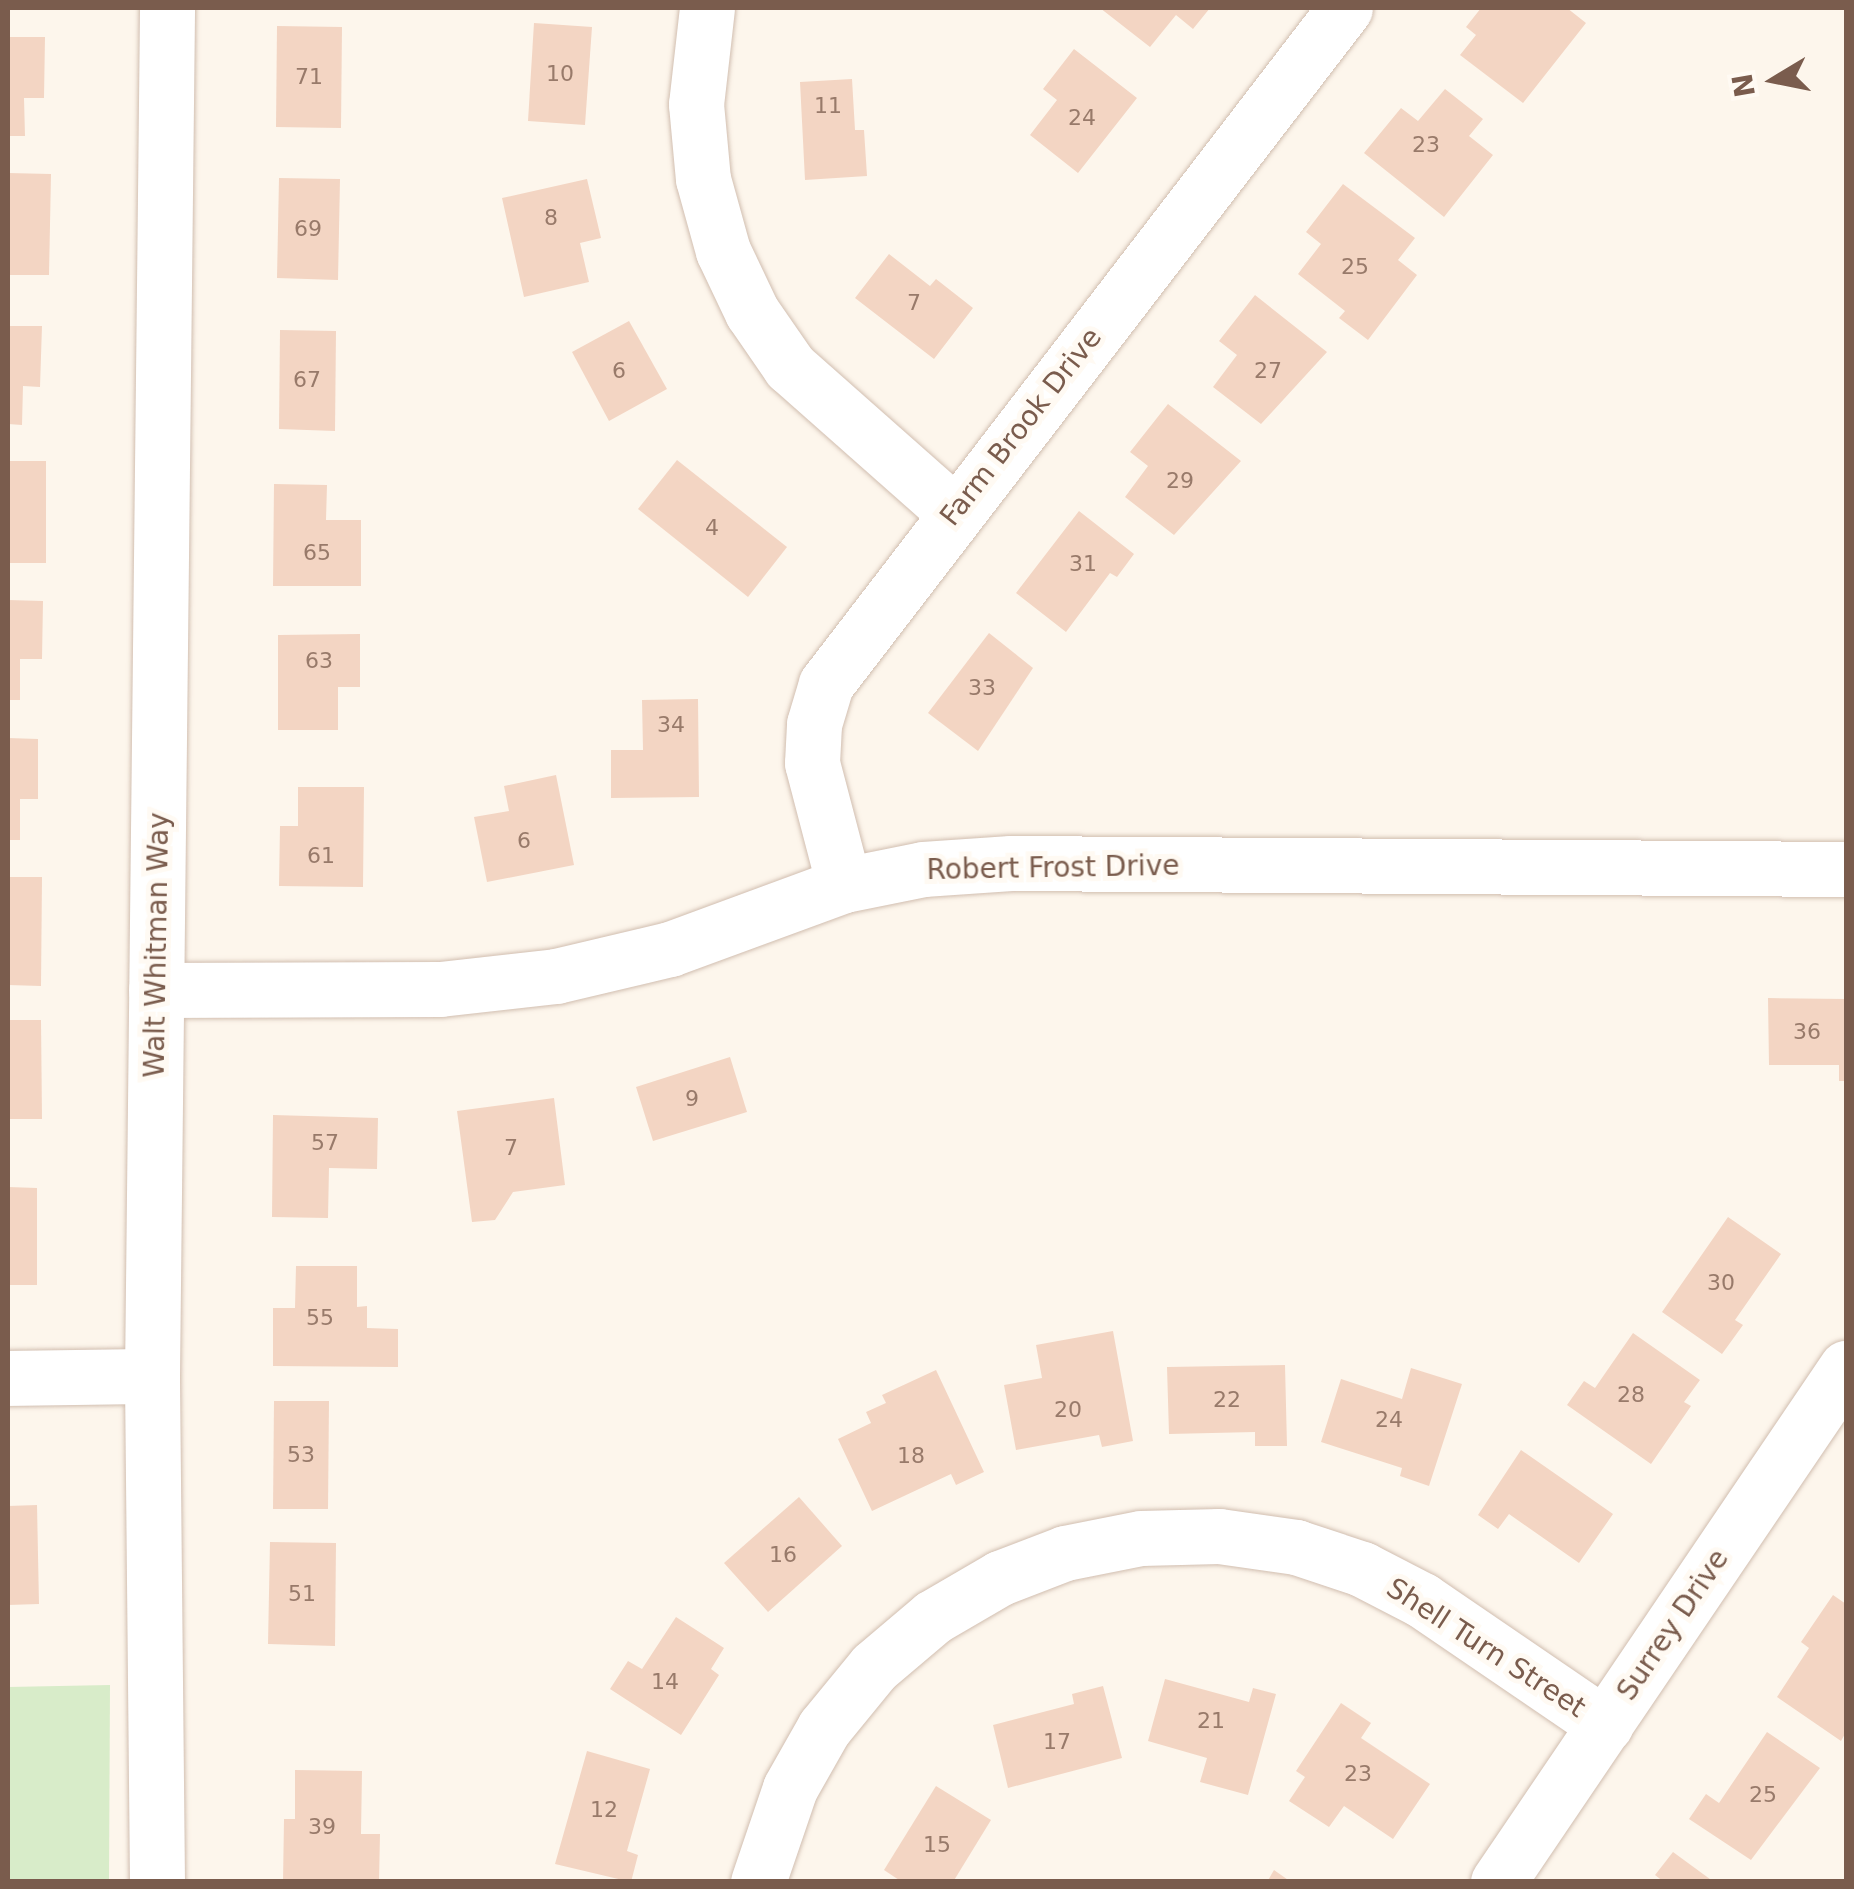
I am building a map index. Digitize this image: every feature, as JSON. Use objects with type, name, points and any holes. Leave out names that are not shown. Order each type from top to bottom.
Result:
[{"type":"street","name":"Walt Whitman Way","points":[[157,1882],[152,1376],[167,8]]},
{"type":"street","points":[[707,8],[696,104],[703,179],[723,251],[752,312],[790,368],[955,513]]},
{"type":"street","name":"Farm Brook Drive","points":[[844,886],[812,763],[814,724],[826,684],[1344,8]]},
{"type":"street","name":"Robert Frost Drive","points":[[156,990],[440,989],[556,976],[670,949],[844,886],[923,869],[1010,863],[1846,868]]},
{"type":"street","name":"Surrey Drive","points":[[1498,1882],[1846,1368]]},
{"type":"street","points":[[8,1378],[152,1376]]},
{"type":"street","name":"Shell Turn Street","points":[[758,1882],[790,1788],[824,1728],[874,1668],[933,1617],[1000,1578],[1065,1553],[1142,1538],[1238,1538],[1296,1547],[1362,1569],[1422,1600],[1605,1725]]},
{"type":"green space","points":[[110,1685],[109,1881],[8,1881],[8,1687]]},
{"type":"building","points":[[1100,8],[1210,8],[1193,29],[1176,15],[1150,47]]},
{"type":"building","points":[[1481,8],[1567,8],[1586,23],[1523,103],[1460,55],[1476,35],[1466,27]]},
{"type":"building","points":[[534,23],[592,27],[585,125],[528,121]]},
{"type":"building","points":[[277,26],[342,27],[341,128],[276,127]]},
{"type":"building","points":[[8,37],[45,37],[44,98],[24,98],[25,136],[8,136]]},
{"type":"building","points":[[1074,49],[1137,98],[1078,173],[1030,135],[1057,100],[1043,89]]},
{"type":"building","points":[[852,79],[855,130],[864,130],[867,176],[805,180],[800,82]]},
{"type":"building","points":[[1445,89],[1483,119],[1469,136],[1493,155],[1444,217],[1364,153],[1401,108],[1418,121]]},
{"type":"building","points":[[8,173],[51,174],[49,275],[8,275]]},
{"type":"building","points":[[279,178],[340,179],[338,280],[277,278]]},
{"type":"building","points":[[587,179],[601,238],[580,243],[589,282],[524,297],[502,198]]},
{"type":"building","points":[[1343,184],[1415,238],[1398,260],[1417,275],[1368,340],[1339,318],[1345,311],[1298,274],[1321,244],[1306,232]]},
{"type":"building","points":[[889,254],[930,286],[936,279],[973,308],[934,359],[855,298]]},
{"type":"building","points":[[1255,295],[1327,352],[1261,424],[1213,387],[1237,355],[1219,341]]},
{"type":"building","points":[[629,321],[667,389],[609,421],[572,352]]},
{"type":"building","points":[[8,326],[42,326],[40,387],[23,386],[22,425],[8,424]]},
{"type":"building","points":[[280,330],[336,331],[335,431],[279,429]]},
{"type":"building","points":[[1168,404],[1241,461],[1174,535],[1125,497],[1148,466],[1130,452]]},
{"type":"building","points":[[677,460],[787,547],[748,597],[638,509]]},
{"type":"building","points":[[8,461],[46,461],[46,563],[8,563]]},
{"type":"building","points":[[274,484],[327,485],[326,520],[361,520],[361,586],[273,586]]},
{"type":"building","points":[[1079,511],[1134,554],[1117,577],[1110,573],[1066,632],[1016,593]]},
{"type":"building","points":[[8,600],[43,601],[42,659],[20,659],[20,700],[8,700]]},
{"type":"building","points":[[989,633],[1033,668],[978,751],[928,713]]},
{"type":"building","points":[[360,634],[360,687],[338,687],[338,730],[278,730],[278,635]]},
{"type":"building","points":[[698,699],[699,797],[611,798],[611,750],[643,750],[642,700]]},
{"type":"building","points":[[8,738],[38,739],[38,799],[20,799],[20,840],[8,840]]},
{"type":"building","points":[[556,775],[574,865],[487,882],[474,817],[509,811],[504,786]]},
{"type":"building","points":[[298,787],[364,787],[363,887],[279,886],[280,826],[298,826]]},
{"type":"building","points":[[8,877],[42,877],[41,986],[8,985]]},
{"type":"building","points":[[1768,998],[1846,999],[1846,1081],[1839,1081],[1839,1065],[1769,1065]]},
{"type":"building","points":[[8,1020],[41,1020],[42,1119],[8,1119]]},
{"type":"building","points":[[730,1057],[747,1112],[653,1141],[636,1087]]},
{"type":"building","points":[[554,1098],[565,1185],[513,1192],[495,1220],[472,1222],[457,1111]]},
{"type":"building","points":[[273,1115],[378,1118],[377,1169],[329,1168],[328,1218],[272,1217]]},
{"type":"building","points":[[8,1187],[37,1188],[37,1285],[8,1285]]},
{"type":"building","points":[[1728,1217],[1781,1254],[1735,1320],[1743,1325],[1722,1354],[1662,1312]]},
{"type":"building","points":[[296,1266],[357,1266],[357,1307],[367,1306],[367,1328],[398,1329],[398,1367],[273,1366],[273,1308],[295,1308]]},
{"type":"building","points":[[1113,1331],[1133,1441],[1102,1447],[1099,1435],[1016,1450],[1004,1385],[1042,1378],[1036,1345]]},
{"type":"building","points":[[1633,1333],[1700,1380],[1684,1402],[1691,1406],[1651,1464],[1567,1405],[1584,1381],[1595,1388]]},
{"type":"building","points":[[1285,1365],[1287,1446],[1255,1446],[1255,1432],[1169,1434],[1167,1367]]},
{"type":"building","points":[[1411,1368],[1462,1384],[1429,1486],[1400,1476],[1402,1468],[1321,1442],[1341,1379],[1402,1399]]},
{"type":"building","points":[[936,1370],[984,1472],[956,1485],[951,1474],[872,1511],[838,1439],[871,1423],[866,1412],[886,1403],[882,1395]]},
{"type":"building","points":[[274,1401],[329,1401],[328,1509],[273,1509]]},
{"type":"building","points":[[1521,1450],[1613,1514],[1579,1563],[1509,1514],[1498,1529],[1478,1515]]},
{"type":"building","points":[[799,1497],[842,1546],[768,1612],[724,1563]]},
{"type":"building","points":[[37,1505],[39,1604],[8,1605],[8,1506]]},
{"type":"building","points":[[270,1542],[336,1543],[335,1646],[268,1644]]},
{"type":"building","points":[[1833,1595],[1846,1604],[1846,1732],[1841,1741],[1777,1697],[1809,1648],[1801,1642]]},
{"type":"building","points":[[676,1617],[724,1648],[711,1669],[719,1675],[681,1735],[610,1689],[628,1661],[642,1669]]},
{"type":"building","points":[[1165,1679],[1249,1702],[1253,1688],[1276,1694],[1248,1795],[1200,1782],[1207,1758],[1148,1741]]},
{"type":"building","points":[[1103,1686],[1122,1758],[1008,1788],[993,1725],[1074,1704],[1072,1694]]},
{"type":"building","points":[[1341,1703],[1371,1723],[1361,1738],[1430,1784],[1393,1839],[1344,1806],[1329,1827],[1289,1801],[1305,1777],[1296,1771]]},
{"type":"building","points":[[1767,1732],[1820,1768],[1751,1860],[1689,1819],[1706,1794],[1719,1803]]},
{"type":"building","points":[[587,1751],[650,1769],[627,1851],[638,1855],[631,1882],[555,1864]]},
{"type":"building","points":[[295,1770],[362,1771],[361,1834],[380,1834],[379,1882],[283,1882],[284,1819],[295,1819]]},
{"type":"building","points":[[936,1786],[991,1820],[953,1882],[902,1882],[884,1870]]},
{"type":"building","points":[[1673,1852],[1714,1882],[1664,1882],[1655,1875]]},
{"type":"building","points":[[1274,1870],[1291,1882],[1267,1882]]}]
